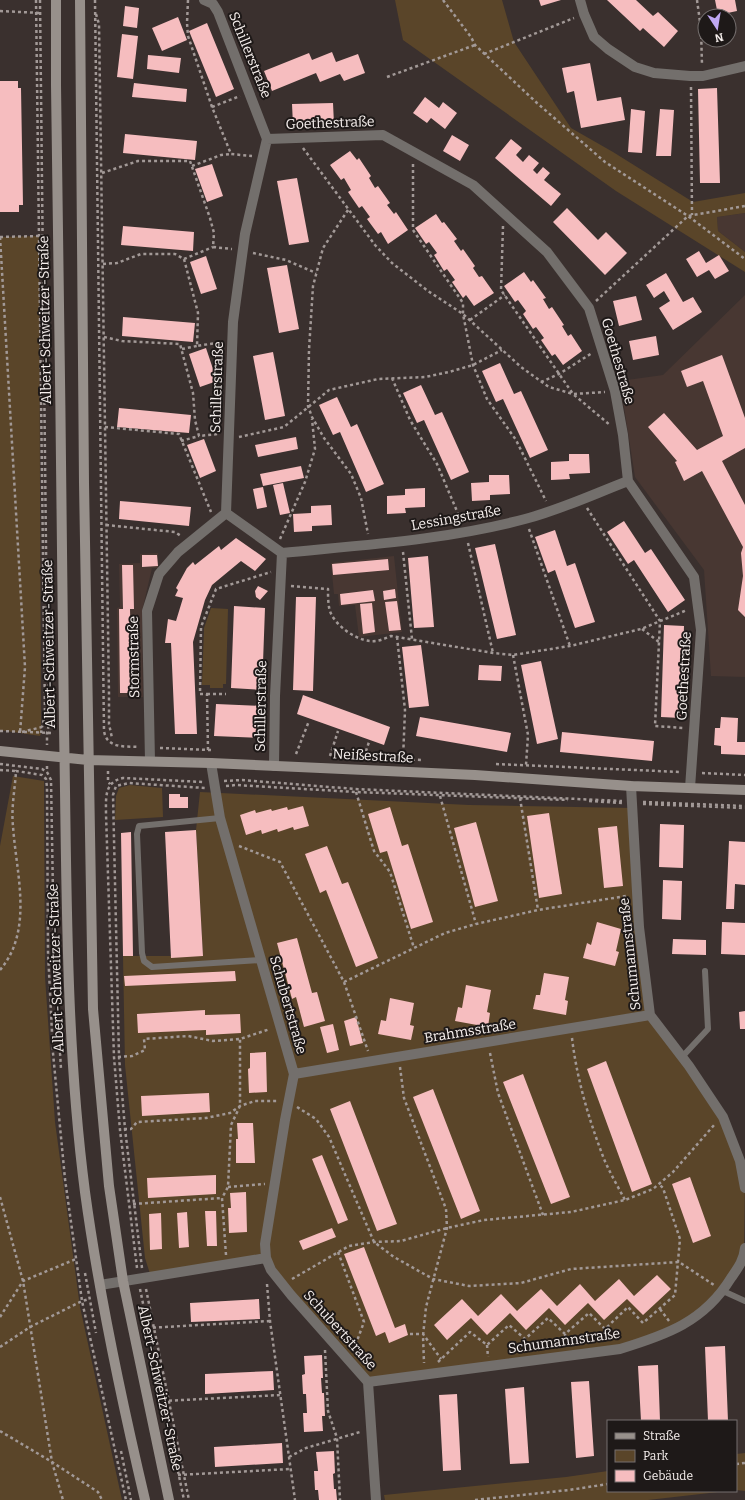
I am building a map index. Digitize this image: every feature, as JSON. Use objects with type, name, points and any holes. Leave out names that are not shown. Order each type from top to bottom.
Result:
[{"type":"street","name":"Albert-Schweitzer-Straße","points":[[56,0],[64,758],[70,1020],[85,1190],[100,1285],[118,1380],[145,1500]]},
{"type":"street","name":"Albert-Schweitzer-Straße","points":[[80,0],[88,760],[93,1009],[108,1186],[123,1281],[169,1500]]},
{"type":"street","name":"Schillerstraße","points":[[204,0],[213,4],[218,12],[267,139],[245,234],[233,322],[226,513]]},
{"type":"street","points":[[580,0],[584,14],[594,36],[608,49],[635,67],[654,74],[703,76],[745,66]]},
{"type":"street","name":"Goethestraße","points":[[267,139],[383,135],[473,185],[547,252],[588,308],[615,391],[623,435],[628,481],[694,577],[702,630],[690,788]]},
{"type":"street","name":"Lessingstraße","points":[[279,551],[402,542],[466,532],[526,519],[581,500],[628,481]]},
{"type":"street","points":[[226,513],[279,551]]},
{"type":"street","name":"Stormstraße","points":[[150,761],[147,611],[159,574],[178,552],[226,513]]},
{"type":"street","name":"Schillerstraße","points":[[274,766],[275,696],[281,568],[279,551]]},
{"type":"street","name":"Neißestraße","points":[[0,751],[88,760],[211,763],[468,775],[631,786],[745,790]]},
{"type":"street","name":"Schubertstraße","points":[[211,763],[220,818],[294,1074],[265,1244],[266,1258],[271,1270],[282,1285],[368,1382],[376,1500]]},
{"type":"street","name":"Schumannstraße","points":[[631,786],[639,927],[650,1016],[682,1057],[724,1117],[740,1161],[745,1188]]},
{"type":"street","name":"Brahmsstraße","points":[[294,1074],[650,1016]]},
{"type":"street","name":"Schumannstraße","points":[[368,1382],[620,1349],[676,1330],[696,1318],[723,1291],[740,1264],[744,1256],[745,1248]]},
{"type":"street","points":[[100,1285],[266,1258]]},
{"type":"lane","points":[[220,818],[139,826],[138,834],[144,961],[152,967],[261,960]]},
{"type":"lane","points":[[682,1057],[708,1029],[705,971]]},
{"type":"lane","points":[[723,1291],[745,1302]]},
{"type":"path","points":[[0,731],[40,733],[45,715],[36,0]]},
{"type":"path","points":[[40,0],[47,639],[50,716]]},
{"type":"path","points":[[95,0],[104,721],[105,737],[108,741],[114,744]]},
{"type":"path","points":[[188,0],[188,36],[212,107],[231,154]]},
{"type":"path","points":[[443,0],[471,37],[475,45],[537,103],[605,162],[688,216],[745,259]]},
{"type":"path","points":[[697,0],[701,29],[703,76]]},
{"type":"path","points":[[0,11],[36,13]]},
{"type":"path","points":[[95,12],[99,24],[109,724],[112,738]]},
{"type":"path","points":[[484,54],[584,14]]},
{"type":"path","points":[[387,77],[475,45]]},
{"type":"path","points":[[690,76],[692,214]]},
{"type":"path","points":[[212,107],[250,92]]},
{"type":"path","points":[[296,138],[348,210],[375,245],[392,263],[428,291],[463,314],[521,367],[549,387],[573,394],[615,391]]},
{"type":"path","points":[[414,152],[413,230],[463,303],[463,314],[473,365],[487,399],[516,440],[550,511]]},
{"type":"path","points":[[192,166],[221,155],[231,154],[263,158]]},
{"type":"path","points":[[102,173],[138,161],[190,161],[214,232],[213,247]]},
{"type":"path","points":[[588,308],[688,216],[692,214],[745,206]]},
{"type":"path","points":[[348,210],[323,248],[313,286],[308,406],[324,438],[351,474],[361,498],[370,544]]},
{"type":"path","points":[[503,212],[501,290],[573,394],[623,435]]},
{"type":"path","points":[[20,733],[25,667],[0,236],[39,236]]},
{"type":"path","points":[[184,259],[213,247],[243,250],[286,260],[316,273]]},
{"type":"path","points":[[103,264],[116,263],[141,254],[175,254],[184,259],[198,313],[197,346]]},
{"type":"path","points":[[470,320],[504,295]]},
{"type":"path","points":[[104,337],[122,341],[180,344],[193,393],[195,420],[199,436]]},
{"type":"path","points":[[182,349],[232,340]]},
{"type":"path","points":[[541,382],[559,374],[601,347]]},
{"type":"path","points":[[181,441],[199,436],[229,436],[284,427],[328,390],[378,379],[425,377],[449,372],[473,365],[502,350]]},
{"type":"path","points":[[392,378],[410,420],[437,464],[466,532],[493,654]]},
{"type":"path","points":[[279,551],[305,482],[315,449],[312,416]]},
{"type":"path","points":[[105,428],[179,434],[215,522]]},
{"type":"path","points":[[581,500],[660,621],[655,726],[695,729]]},
{"type":"path","points":[[526,519],[570,646]]},
{"type":"path","points":[[106,525],[175,532],[189,543]]},
{"type":"path","points":[[402,542],[412,639]]},
{"type":"path","points":[[226,694],[200,694],[201,627],[216,590],[281,568]]},
{"type":"path","points":[[280,585],[328,589],[329,608],[338,624],[358,638],[378,641],[391,636],[493,654],[513,655],[570,646],[641,629],[698,606]]},
{"type":"path","points":[[641,629],[659,642]]},
{"type":"path","points":[[397,637],[404,710],[403,759]]},
{"type":"path","points":[[513,655],[528,735],[526,765]]},
{"type":"path","points":[[207,694],[208,750]]},
{"type":"path","points":[[296,754],[309,721]]},
{"type":"path","points":[[20,733],[42,727]]},
{"type":"path","points":[[330,756],[338,731]]},
{"type":"path","points":[[364,757],[369,742]]},
{"type":"path","points":[[0,764],[42,769],[47,772]]},
{"type":"path","points":[[0,770],[42,775],[46,779],[48,952],[53,1052],[65,1179],[82,1301],[126,1500]]},
{"type":"path","points":[[0,970],[7,962],[20,929],[20,891],[12,824],[16,771]]},
{"type":"path","points":[[188,1500],[154,1328],[141,1278],[129,1204],[120,1130],[114,1057],[106,800],[108,787],[117,779],[143,778],[214,784],[355,791],[745,807]]},
{"type":"path","points":[[184,1500],[147,1328],[125,1129],[119,1057],[113,824],[114,790],[116,786],[129,783],[199,788],[242,780],[355,791]]},
{"type":"path","points":[[355,791],[374,851],[390,872],[414,948]]},
{"type":"path","points":[[440,795],[476,924]]},
{"type":"path","points":[[520,798],[538,910]]},
{"type":"path","points":[[245,848],[280,862],[344,982],[372,1061]]},
{"type":"path","points":[[344,982],[445,933],[476,924],[538,910],[637,894]]},
{"type":"path","points":[[114,1057],[132,1056],[145,1050],[144,1039],[188,1036],[213,1041],[240,1039],[257,1032],[280,1026]]},
{"type":"path","points":[[571,1028],[574,1058],[587,1111],[605,1160],[625,1200]]},
{"type":"path","points":[[226,1264],[222,1198],[228,1188],[231,1125],[240,1106],[240,1039]]},
{"type":"path","points":[[488,1042],[498,1093],[544,1215]]},
{"type":"path","points":[[399,1057],[404,1098],[446,1209],[447,1228],[426,1307],[424,1374]]},
{"type":"path","points":[[120,1130],[132,1129],[137,1122],[206,1118],[230,1113],[240,1106],[255,1101],[289,1101],[316,1118],[329,1137],[374,1242],[394,1257],[433,1280],[469,1286],[521,1283],[571,1269],[679,1262],[723,1291]]},
{"type":"path","points":[[282,1285],[349,1246],[374,1242],[401,1241],[447,1228],[484,1220],[571,1212],[625,1200],[653,1189],[659,1184],[673,1172],[714,1125],[724,1117]]},
{"type":"path","points":[[228,1188],[275,1183]]},
{"type":"path","points":[[424,1374],[470,1332],[487,1345],[509,1325],[525,1338],[548,1318],[565,1334],[589,1313],[605,1329],[628,1307],[643,1324],[675,1294],[679,1262],[680,1239],[663,1188],[659,1184]]},
{"type":"path","points":[[0,1197],[22,1281],[52,1462],[64,1500]]},
{"type":"path","points":[[129,1204],[222,1198]]},
{"type":"path","points":[[338,1252],[364,1322],[350,1361]]},
{"type":"path","points":[[0,1316],[22,1281],[76,1259]]},
{"type":"path","points":[[267,1281],[270,1321],[295,1500]]},
{"type":"path","points":[[0,1346],[30,1327],[88,1299]]},
{"type":"path","points":[[147,1328],[270,1321]]},
{"type":"path","points":[[324,1332],[328,1411],[337,1438],[340,1500]]},
{"type":"path","points":[[410,1334],[424,1334]]},
{"type":"path","points":[[424,1334],[441,1359]]},
{"type":"path","points":[[163,1401],[281,1395]]},
{"type":"path","points":[[289,1458],[306,1448],[337,1438],[371,1430]]},
{"type":"path","points":[[0,1431],[98,1492],[102,1500]]},
{"type":"path","points":[[744,1463],[745,1467]]},
{"type":"path","points":[[178,1475],[290,1469]]},
{"type":"path","points":[[475,1500],[569,1490],[607,1484]]},
{"type":"shaded area","points":[[745,213],[745,252],[718,231],[717,217]]},
{"type":"shaded area","points":[[745,295],[745,677],[711,676],[704,570],[635,477],[620,381],[663,375]]},
{"type":"shaded area","points":[[158,553],[158,568],[152,568],[142,611],[143,697],[118,697],[117,608],[120,607],[119,564],[140,563],[140,554]]},
{"type":"shaded area","points":[[394,556],[402,632],[359,637],[355,605],[339,606],[338,594],[334,594],[331,563]]},
{"type":"green space","points":[[395,0],[502,0],[514,42],[571,128],[613,152],[693,202],[745,193],[745,213],[717,217],[718,231],[745,252],[745,272],[616,191],[403,40]]},
{"type":"green space","points":[[39,236],[40,736],[0,730],[0,237]]},
{"type":"green space","points":[[211,608],[228,609],[226,684],[223,684],[223,688],[210,688],[210,685],[202,685],[204,628]]},
{"type":"green space","points":[[13,776],[44,781],[45,977],[55,1122],[80,1307],[122,1500],[0,1500],[0,846]]},
{"type":"green space","points":[[130,785],[162,788],[163,817],[115,820],[116,796],[119,788]]},
{"type":"green space","points":[[200,792],[469,805],[632,808],[650,1015],[723,1117],[745,1181],[744,1256],[696,1318],[620,1349],[368,1382],[266,1258],[151,1277],[145,1258],[125,1065],[123,956],[203,956],[196,830]]},
{"type":"green space","points":[[745,1453],[745,1491],[737,1490],[737,1454]]},
{"type":"green space","points":[[607,1471],[607,1492],[718,1492],[648,1500],[385,1500],[384,1495],[566,1477]]},
{"type":"building","points":[[539,0],[561,0],[541,6]]},
{"type":"building","points":[[607,0],[636,0],[653,16],[658,12],[678,31],[664,47],[643,28],[640,31]]},
{"type":"building","points":[[715,0],[735,0],[736,8],[717,8]]},
{"type":"building","points":[[125,6],[139,8],[137,28],[123,26]]},
{"type":"building","points":[[178,17],[187,40],[162,51],[152,28]]},
{"type":"building","points":[[207,23],[234,89],[216,97],[189,31]]},
{"type":"building","points":[[122,34],[138,36],[133,79],[117,77]]},
{"type":"building","points":[[332,52],[336,62],[358,54],[365,73],[344,81],[340,74],[320,82],[316,73],[272,91],[264,71],[309,53],[312,60]]},
{"type":"building","points":[[148,55],[181,58],[179,73],[147,69]]},
{"type":"building","points":[[590,63],[597,101],[621,97],[625,120],[581,128],[574,91],[567,93],[562,68]]},
{"type":"building","points":[[0,81],[18,81],[18,88],[21,88],[23,205],[19,205],[19,212],[0,212]]},
{"type":"building","points":[[134,83],[187,89],[186,102],[132,97]]},
{"type":"building","points":[[717,88],[720,183],[700,183],[698,89]]},
{"type":"building","points":[[425,97],[439,108],[443,102],[457,113],[445,129],[431,118],[427,123],[413,113]]},
{"type":"building","points":[[333,103],[334,124],[293,125],[292,104]]},
{"type":"building","points":[[631,109],[645,111],[642,153],[628,152]]},
{"type":"building","points":[[660,109],[674,110],[671,156],[656,156]]},
{"type":"building","points":[[125,134],[197,141],[195,160],[123,153]]},
{"type":"building","points":[[452,135],[469,145],[460,161],[443,151]]},
{"type":"building","points":[[511,139],[522,148],[516,155],[523,162],[529,155],[539,163],[533,170],[537,174],[543,167],[550,173],[544,180],[561,194],[551,206],[495,158]]},
{"type":"building","points":[[350,151],[357,160],[359,158],[371,176],[369,178],[375,188],[378,186],[390,203],[387,205],[394,214],[396,212],[408,230],[388,244],[381,232],[378,234],[367,219],[370,217],[362,206],[359,208],[348,192],[351,190],[344,178],[341,180],[330,165]]},
{"type":"building","points":[[212,164],[223,196],[207,202],[195,169]]},
{"type":"building","points":[[297,178],[309,242],[289,245],[277,181]]},
{"type":"building","points":[[567,208],[598,240],[606,232],[627,253],[605,275],[553,222]]},
{"type":"building","points":[[436,214],[457,239],[454,241],[461,251],[463,249],[475,266],[473,268],[479,277],[482,276],[494,293],[474,306],[466,295],[463,298],[452,282],[455,280],[447,269],[444,271],[434,255],[437,253],[429,242],[426,244],[415,228]]},
{"type":"building","points":[[123,226],[194,232],[193,251],[121,245]]},
{"type":"building","points":[[699,251],[706,263],[719,255],[729,271],[715,279],[709,270],[697,277],[686,259]]},
{"type":"building","points":[[206,256],[217,289],[201,294],[190,262]]},
{"type":"building","points":[[287,265],[299,329],[279,333],[267,268]]},
{"type":"building","points":[[524,272],[531,282],[533,280],[546,298],[543,299],[549,309],[552,307],[564,325],[562,326],[568,336],[571,334],[582,351],[563,365],[555,354],[552,356],[541,340],[544,338],[536,327],[533,329],[523,314],[526,311],[518,300],[515,302],[504,286]]},
{"type":"building","points":[[666,273],[683,302],[693,297],[702,312],[673,330],[659,308],[670,301],[664,291],[654,298],[646,285]]},
{"type":"building","points":[[636,296],[642,320],[619,326],[613,301]]},
{"type":"building","points":[[123,317],[195,323],[193,342],[122,336]]},
{"type":"building","points":[[656,336],[659,355],[633,360],[629,341]]},
{"type":"building","points":[[206,348],[217,381],[200,387],[189,354]]},
{"type":"building","points":[[273,352],[285,416],[265,420],[253,356]]},
{"type":"building","points":[[722,355],[745,418],[745,448],[722,461],[745,505],[745,617],[738,610],[743,576],[741,553],[743,547],[702,471],[684,481],[675,462],[677,461],[648,427],[664,413],[697,450],[723,436],[703,381],[687,387],[681,371]]},
{"type":"building","points":[[500,363],[514,394],[521,391],[548,450],[530,458],[503,399],[496,402],[482,371]]},
{"type":"building","points":[[421,385],[435,415],[442,412],[469,472],[451,480],[424,420],[417,423],[403,393]]},
{"type":"building","points":[[337,397],[351,427],[357,424],[384,484],[366,492],[340,432],[333,435],[319,405]]},
{"type":"building","points":[[119,408],[191,415],[189,433],[117,427]]},
{"type":"building","points":[[296,437],[298,449],[258,457],[255,445]]},
{"type":"building","points":[[204,439],[216,471],[200,478],[187,445]]},
{"type":"building","points":[[569,454],[589,454],[590,473],[569,474],[570,479],[551,480],[551,462],[569,461]]},
{"type":"building","points":[[301,466],[304,478],[263,486],[260,474]]},
{"type":"building","points":[[489,475],[509,475],[510,494],[490,495],[490,500],[472,501],[471,483],[489,482]]},
{"type":"building","points":[[283,483],[290,513],[280,515],[273,485]]},
{"type":"building","points":[[263,487],[267,507],[257,509],[253,489]]},
{"type":"building","points":[[425,488],[425,507],[405,508],[406,513],[387,514],[387,496],[405,495],[405,489]]},
{"type":"building","points":[[120,501],[191,507],[189,526],[119,519]]},
{"type":"building","points":[[331,505],[332,525],[312,526],[312,531],[294,532],[293,514],[311,513],[311,506]]},
{"type":"building","points":[[624,521],[645,553],[651,549],[685,600],[668,612],[634,560],[628,564],[607,532]]},
{"type":"building","points":[[555,530],[567,566],[575,563],[595,622],[575,628],[555,570],[548,573],[535,537]]},
{"type":"building","points":[[236,538],[266,559],[255,571],[241,561],[212,585],[205,600],[193,642],[197,734],[175,734],[171,643],[165,643],[168,619],[176,621],[183,598],[175,596],[178,590],[176,588],[187,568],[193,562],[195,565],[219,546],[221,550]]},
{"type":"building","points":[[495,544],[516,635],[497,639],[475,548]]},
{"type":"building","points":[[142,555],[157,555],[158,566],[142,567]]},
{"type":"building","points":[[428,556],[434,627],[414,628],[408,558]]},
{"type":"building","points":[[388,559],[389,570],[333,575],[332,564]]},
{"type":"building","points":[[122,565],[133,565],[134,609],[130,609],[132,693],[120,693],[119,609],[123,609]]},
{"type":"building","points":[[258,586],[268,591],[260,600],[256,597],[255,591]]},
{"type":"building","points":[[395,589],[396,598],[384,600],[383,591]]},
{"type":"building","points":[[373,590],[375,601],[341,605],[340,594]]},
{"type":"building","points":[[296,597],[316,597],[313,691],[293,690]]},
{"type":"building","points":[[397,601],[401,630],[389,631],[385,602]]},
{"type":"building","points":[[372,603],[375,632],[363,634],[360,604]]},
{"type":"building","points":[[234,606],[265,608],[262,690],[231,688]]},
{"type":"building","points":[[664,625],[684,626],[681,718],[661,717]]},
{"type":"building","points":[[421,645],[429,706],[409,708],[402,647]]},
{"type":"building","points":[[541,661],[558,739],[537,744],[521,665]]},
{"type":"building","points":[[479,665],[502,666],[501,681],[478,680]]},
{"type":"building","points":[[303,695],[390,727],[384,745],[297,714]]},
{"type":"building","points":[[216,704],[265,706],[264,738],[214,736]]},
{"type":"building","points":[[420,717],[511,733],[507,752],[416,736]]},
{"type":"building","points":[[721,717],[738,718],[737,742],[745,742],[745,755],[721,754],[721,746],[714,745],[715,728],[720,728]]},
{"type":"building","points":[[562,732],[654,741],[652,761],[560,752]]},
{"type":"building","points":[[169,794],[180,794],[180,797],[188,797],[188,808],[169,808]]},
{"type":"building","points":[[303,806],[309,826],[294,830],[293,827],[278,832],[277,829],[262,834],[261,830],[246,835],[240,815],[255,810],[256,813],[287,807],[288,810]]},
{"type":"building","points":[[390,807],[402,846],[408,844],[433,922],[411,929],[387,851],[380,853],[368,814]]},
{"type":"building","points":[[549,813],[562,894],[539,898],[527,816]]},
{"type":"building","points":[[476,822],[498,901],[475,907],[454,828]]},
{"type":"building","points":[[660,824],[684,825],[683,868],[659,867]]},
{"type":"building","points":[[617,826],[623,886],[604,888],[598,828]]},
{"type":"building","points":[[196,830],[203,956],[171,958],[165,832]]},
{"type":"building","points":[[131,832],[133,956],[123,956],[121,833]]},
{"type":"building","points":[[729,841],[745,842],[745,885],[735,884],[734,909],[726,909]]},
{"type":"building","points":[[327,846],[342,884],[348,882],[378,958],[356,967],[326,890],[320,893],[305,854]]},
{"type":"building","points":[[663,880],[682,881],[681,920],[662,919]]},
{"type":"building","points":[[597,922],[621,929],[616,951],[619,952],[615,966],[583,958],[587,943],[591,945]]},
{"type":"building","points":[[722,922],[745,923],[745,955],[721,954]]},
{"type":"building","points":[[297,938],[312,993],[317,992],[325,1021],[304,1027],[296,997],[292,999],[277,943]]},
{"type":"building","points":[[673,939],[706,940],[706,955],[672,954]]},
{"type":"building","points":[[235,971],[236,981],[125,986],[124,976]]},
{"type":"building","points":[[544,973],[569,977],[565,1000],[568,1001],[566,1015],[533,1009],[536,995],[540,995]]},
{"type":"building","points":[[466,985],[491,990],[487,1012],[490,1013],[488,1027],[455,1021],[458,1007],[462,1008]]},
{"type":"building","points":[[390,998],[414,1003],[410,1025],[414,1026],[411,1040],[378,1034],[381,1020],[386,1021]]},
{"type":"building","points":[[205,1010],[205,1015],[240,1014],[241,1033],[206,1035],[206,1030],[138,1033],[137,1014]]},
{"type":"building","points":[[745,1011],[745,1029],[740,1029],[739,1012]]},
{"type":"building","points":[[356,1017],[363,1043],[350,1046],[344,1021]]},
{"type":"building","points":[[333,1024],[339,1050],[327,1053],[320,1027]]},
{"type":"building","points":[[266,1052],[267,1092],[249,1093],[248,1069],[250,1068],[250,1053]]},
{"type":"building","points":[[606,1061],[652,1184],[632,1192],[587,1069]]},
{"type":"building","points":[[523,1074],[570,1197],[551,1204],[503,1082]]},
{"type":"building","points":[[433,1089],[480,1211],[461,1219],[413,1097]]},
{"type":"building","points":[[209,1093],[210,1112],[142,1116],[141,1096]]},
{"type":"building","points":[[350,1101],[397,1224],[377,1231],[330,1109]]},
{"type":"building","points":[[237,1123],[253,1123],[255,1163],[236,1163],[236,1139],[238,1139]]},
{"type":"building","points":[[322,1155],[348,1220],[338,1224],[312,1159]]},
{"type":"building","points":[[216,1175],[216,1194],[148,1198],[147,1178]]},
{"type":"building","points":[[690,1177],[711,1236],[693,1243],[672,1184]]},
{"type":"building","points":[[246,1192],[247,1232],[229,1233],[228,1208],[231,1208],[230,1193]]},
{"type":"building","points":[[205,1211],[216,1211],[217,1246],[207,1246]]},
{"type":"building","points":[[187,1212],[189,1247],[179,1248],[177,1213]]},
{"type":"building","points":[[161,1213],[162,1249],[150,1250],[149,1214]]},
{"type":"building","points":[[332,1228],[336,1237],[303,1250],[299,1241]]},
{"type":"building","points":[[364,1247],[395,1328],[405,1324],[408,1335],[389,1343],[385,1332],[376,1336],[344,1254]]},
{"type":"building","points":[[657,1275],[671,1289],[643,1315],[627,1299],[604,1320],[588,1303],[565,1325],[549,1308],[526,1330],[510,1313],[487,1335],[471,1318],[447,1340],[434,1325],[462,1299],[478,1316],[501,1294],[517,1311],[541,1289],[557,1306],[580,1284],[595,1301],[619,1279],[634,1296]]},
{"type":"building","points":[[259,1299],[260,1319],[191,1322],[190,1303]]},
{"type":"building","points":[[725,1346],[728,1420],[708,1420],[705,1347]]},
{"type":"building","points":[[322,1355],[323,1378],[321,1378],[322,1393],[324,1393],[325,1416],[322,1416],[323,1431],[304,1432],[303,1413],[307,1413],[306,1394],[303,1394],[302,1375],[305,1374],[304,1356]]},
{"type":"building","points":[[658,1365],[660,1420],[641,1420],[638,1366]]},
{"type":"building","points":[[273,1371],[274,1390],[205,1394],[205,1374]]},
{"type":"building","points":[[589,1381],[594,1456],[576,1458],[571,1382]]},
{"type":"building","points":[[524,1387],[529,1463],[510,1464],[505,1389]]},
{"type":"building","points":[[457,1394],[461,1470],[443,1471],[439,1395]]},
{"type":"building","points":[[282,1443],[283,1463],[215,1467],[214,1447]]},
{"type":"building","points":[[334,1451],[335,1473],[333,1474],[334,1489],[336,1489],[337,1500],[319,1500],[318,1490],[315,1490],[314,1471],[318,1471],[316,1452]]}]
